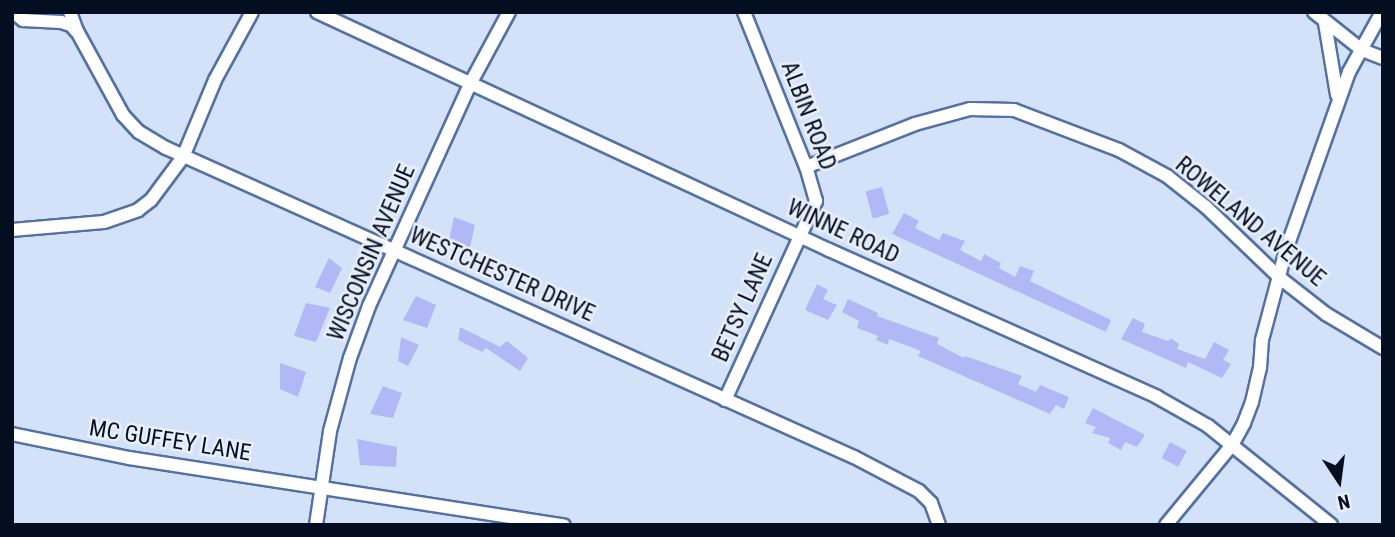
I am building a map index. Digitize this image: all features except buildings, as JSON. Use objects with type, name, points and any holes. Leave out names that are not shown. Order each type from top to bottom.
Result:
[{"type":"street","points":[[13,12],[23,20],[61,22],[72,25],[77,31]]},
{"type":"street","name":"WESTCHESTER DRIVE","points":[[70,12],[77,31],[123,115],[139,132],[183,157],[395,249],[906,482],[931,503],[939,525]]},
{"type":"street","points":[[12,230],[104,222],[138,210],[163,187],[183,157],[215,80],[252,12]]},
{"type":"street","name":"WINNE ROAD","points":[[317,12],[1157,397],[1208,426],[1316,519],[1331,525]]},
{"type":"street","name":"WISCONSIN AVENUE","points":[[316,525],[330,431],[350,358],[395,249],[470,84],[509,12]]},
{"type":"street","name":"ALBIN ROAD","points":[[744,12],[806,167],[816,201],[800,234]]},
{"type":"street","points":[[1314,12],[1363,50],[1383,58]]},
{"type":"street","points":[[1166,525],[1231,445],[1252,402],[1260,368],[1262,340],[1338,99],[1349,72],[1382,12]]},
{"type":"street","points":[[1325,23],[1338,99]]},
{"type":"street","name":"ROWELAND AVENUE","points":[[806,167],[915,124],[970,109],[1014,110],[1119,150],[1167,176],[1206,207],[1280,278],[1326,314],[1383,348]]},
{"type":"street","name":"BETSY LANE","points":[[725,400],[800,234]]},
{"type":"street","name":"MC GUFFEY LANE","points":[[12,434],[129,458],[322,486]]},
{"type":"street","points":[[322,486],[564,525]]}]
